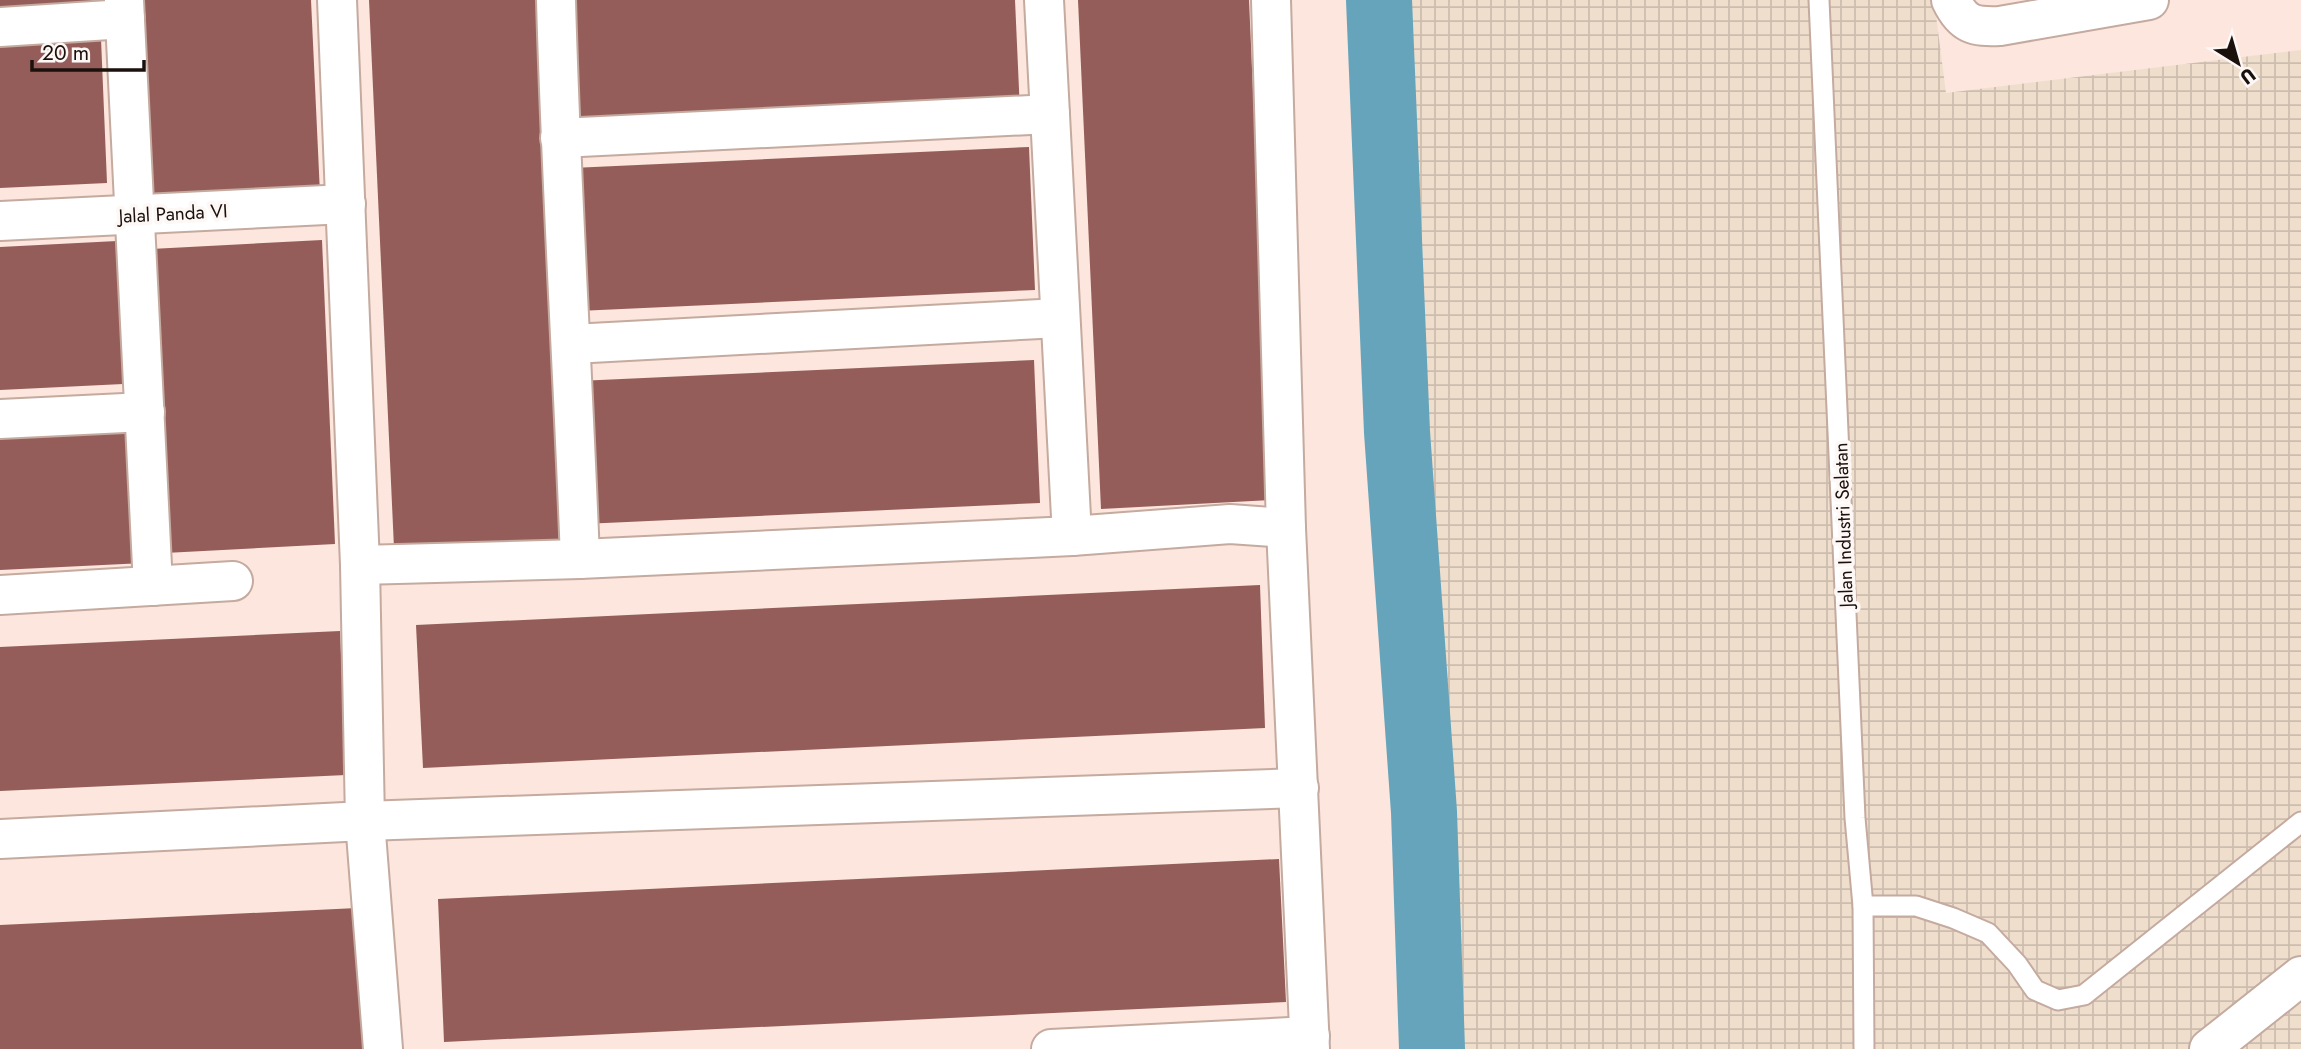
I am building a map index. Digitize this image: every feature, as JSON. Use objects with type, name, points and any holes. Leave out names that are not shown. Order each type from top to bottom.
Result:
[{"type":"street","points":[[337,0],[360,565],[365,821],[383,1049]]},
{"type":"street","points":[[556,0],[580,559]]},
{"type":"street","points":[[1044,0],[1072,536]]},
{"type":"street","points":[[1051,1049],[1310,1043],[1286,528],[1271,0]]},
{"type":"street","points":[[1951,0],[1962,18],[1978,27],[2000,26],[2149,0]]},
{"type":"street","points":[[0,27],[125,10],[153,586]]},
{"type":"street","points":[[560,138],[1050,114]]},
{"type":"street","name":"Jalal Panda VI","points":[[0,221],[346,204]]},
{"type":"street","points":[[572,344],[1060,318]]},
{"type":"street","points":[[0,419],[145,412]]},
{"type":"street","points":[[360,565],[580,559],[1072,536],[1230,524],[1286,528]]},
{"type":"street","points":[[0,595],[233,581]]},
{"type":"street","points":[[0,839],[365,821],[1299,788]]},
{"type":"street","points":[[2209,1049],[2301,976]]},
{"type":"lane","name":"Jalan Industri Selatan","points":[[1819,0],[1855,804],[1863,906],[1864,1049]]},
{"type":"lane","points":[[1863,906],[1916,906],[1988,933],[2017,964],[2035,990],[2058,1000],[2084,995],[2301,822]]},
{"type":"shaded area","points":[[1380,0],[1934,0],[1946,93],[2301,50],[2301,1049],[1427,1049]]},
{"type":"building","points":[[0,0],[95,0],[96,10],[0,15]]},
{"type":"building","points":[[140,0],[311,0],[320,194],[149,202]]},
{"type":"building","points":[[369,0],[540,0],[564,539],[394,548]]},
{"type":"building","points":[[557,0],[1015,0],[1020,112],[563,133]]},
{"type":"building","points":[[1078,0],[1249,0],[1271,500],[1101,509]]},
{"type":"building","points":[[101,39],[107,183],[0,188],[0,44]]},
{"type":"building","points":[[1029,147],[1035,290],[578,311],[572,168]]},
{"type":"building","points":[[322,240],[335,544],[165,553],[151,249]]},
{"type":"building","points":[[117,241],[123,384],[0,390],[0,247]]},
{"type":"building","points":[[1034,360],[1040,503],[583,524],[578,381]]},
{"type":"building","points":[[138,420],[144,563],[0,570],[0,426]]},
{"type":"building","points":[[1260,585],[1265,728],[423,768],[416,625]]},
{"type":"building","points":[[340,631],[346,775],[0,791],[0,647]]},
{"type":"building","points":[[1279,859],[1286,1002],[444,1042],[438,899]]},
{"type":"building","points":[[357,908],[363,1049],[0,1049],[0,925]]},
{"type":"waterway","points":[[1379,0],[1397,432],[1424,812],[1432,1049]]}]
